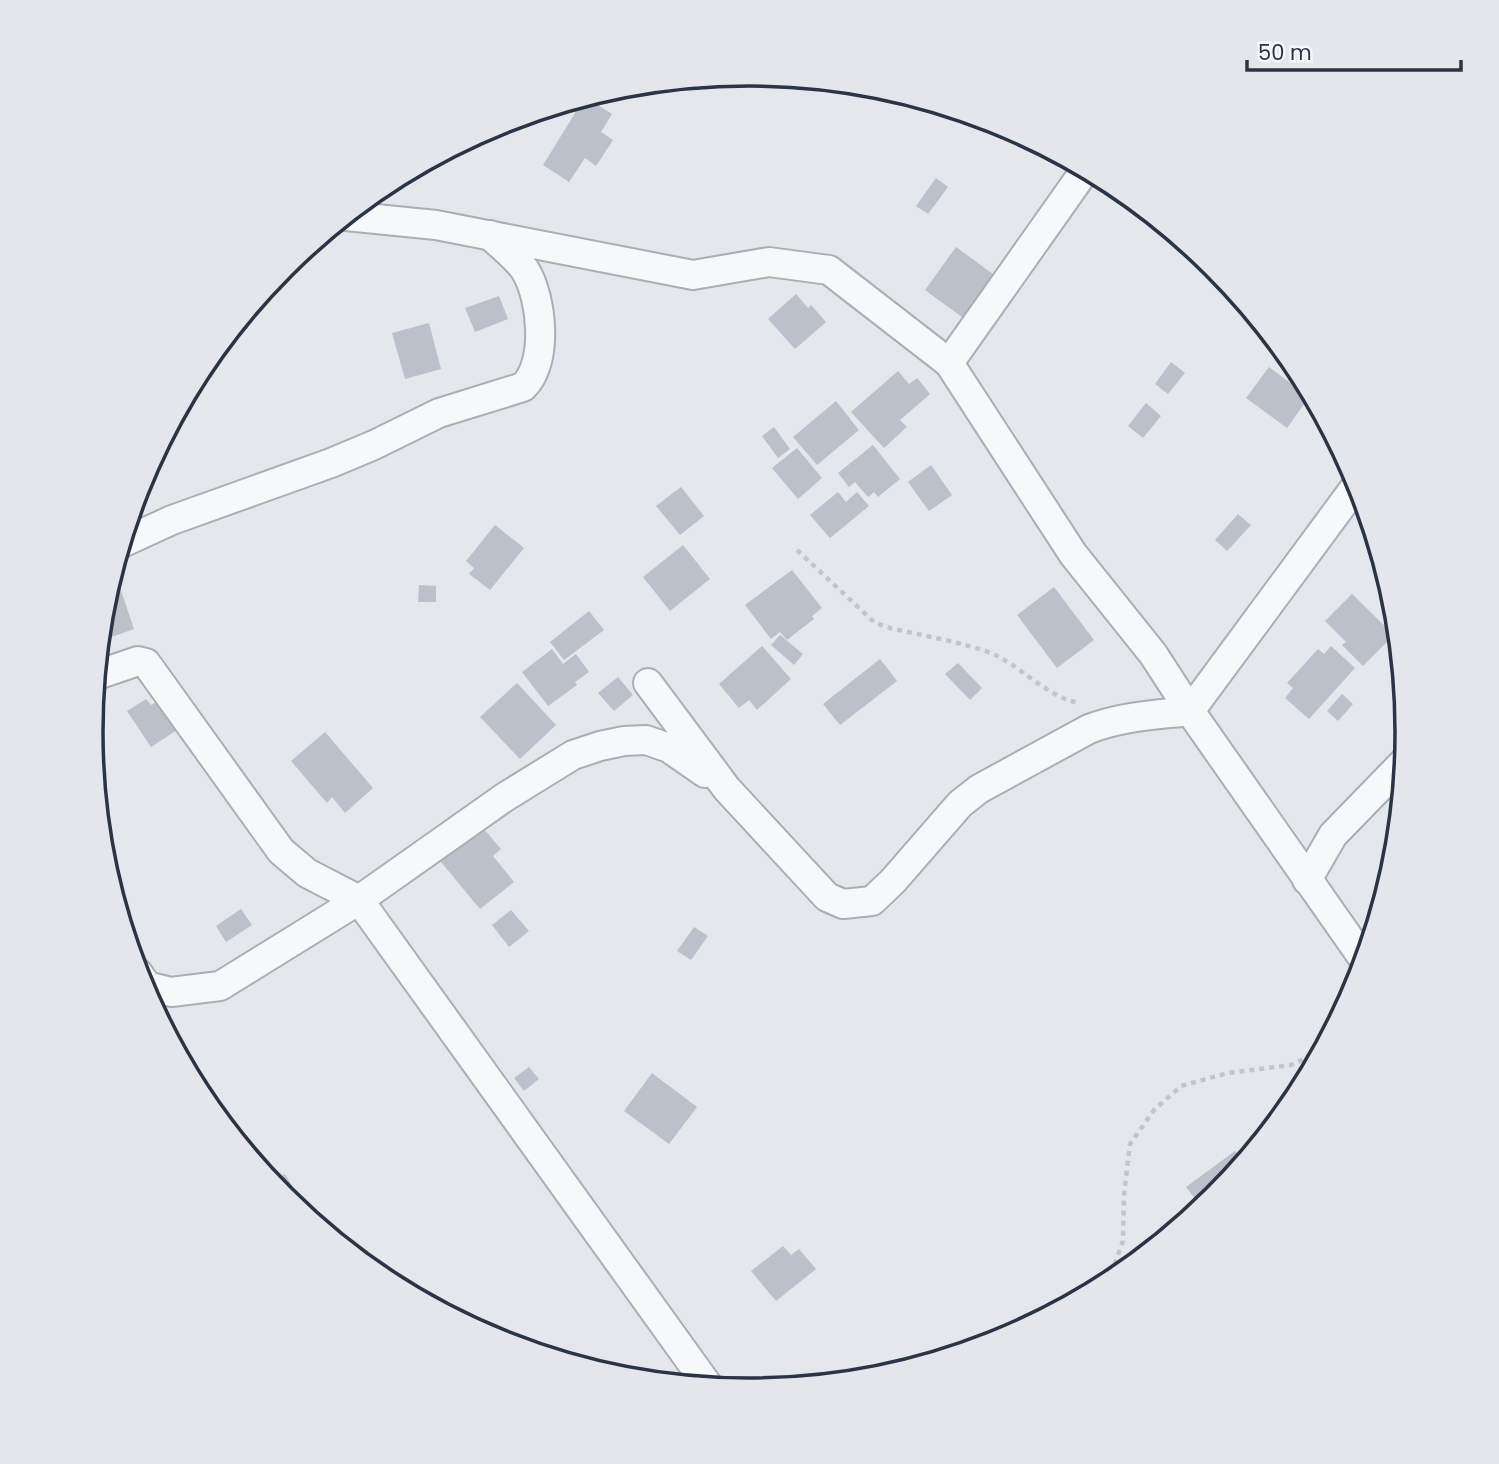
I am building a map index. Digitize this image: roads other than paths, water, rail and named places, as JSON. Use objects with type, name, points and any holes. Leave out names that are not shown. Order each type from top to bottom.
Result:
[{"type":"street","points":[[949,363],[1080,177]]},
{"type":"street","points":[[358,217],[436,225],[694,275],[769,262],[830,270],[949,363],[1073,554],[1153,654],[1357,950]]},
{"type":"street","points":[[134,538],[172,520],[342,458],[439,413],[523,387],[533,378],[537,362],[539,312],[533,285],[523,267],[490,235]]},
{"type":"street","points":[[648,683],[727,789],[827,897],[843,904],[872,901],[893,881],[960,804],[979,789],[1089,729],[1126,718],[1190,711],[1350,494]]},
{"type":"street","points":[[107,672],[138,662],[146,663],[281,851],[307,873],[359,901],[701,1376]]},
{"type":"street","points":[[155,986],[171,992],[220,986],[359,901],[505,797],[573,755],[624,741],[646,740],[669,748],[727,789]]},
{"type":"street","points":[[1307,880],[1333,835],[1394,772]]}]
